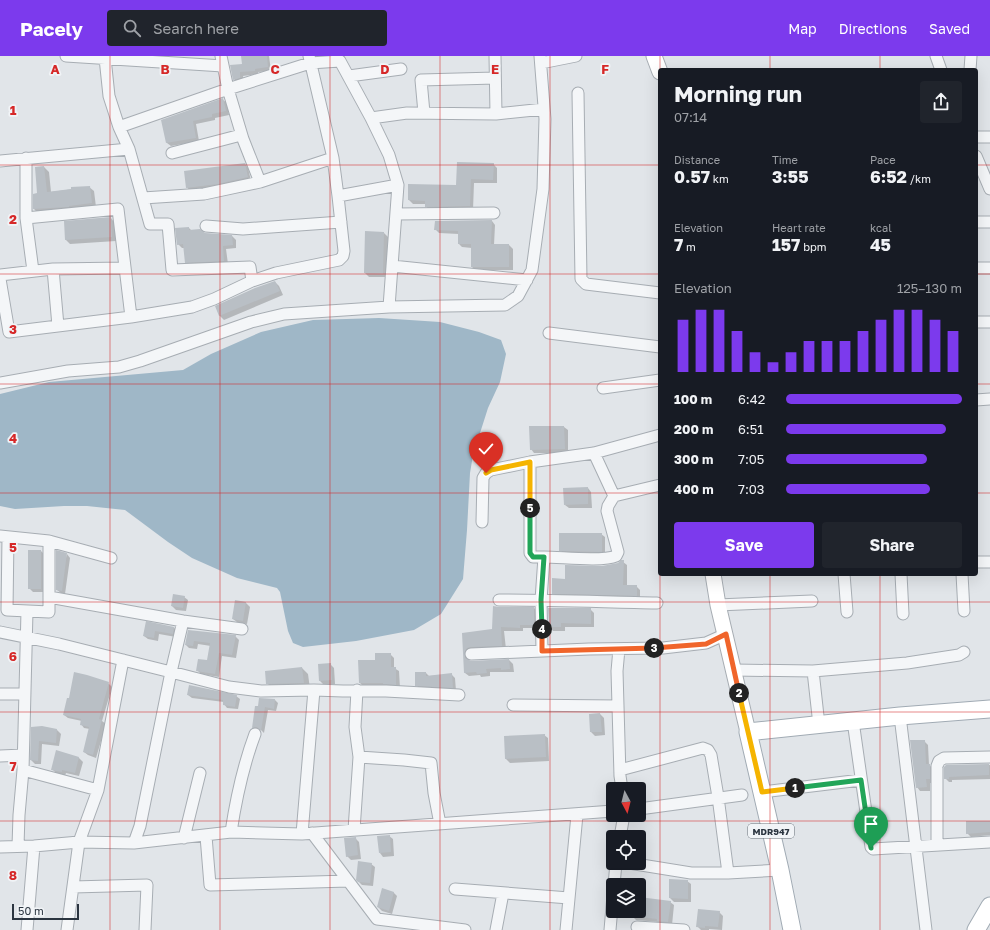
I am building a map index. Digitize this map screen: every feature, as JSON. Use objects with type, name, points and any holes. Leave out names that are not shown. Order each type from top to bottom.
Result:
[{"type":"main road","points":[[654,56],[658,68]]},
{"type":"main road","name":"MDR947","points":[[713,576],[718,605],[762,792],[775,870],[792,930]]},
{"type":"main road","points":[[748,732],[900,716],[990,709]]},
{"type":"main road","points":[[976,930],[990,906]]},
{"type":"street","points":[[66,56],[222,61],[241,135],[260,182]]},
{"type":"street","points":[[495,56],[496,114]]},
{"type":"street","points":[[0,383],[68,371],[119,367],[140,362],[251,322],[284,314],[389,307],[505,305],[518,296],[532,270],[543,189],[544,109],[540,60],[576,56]]},
{"type":"street","points":[[936,56],[940,68]]},
{"type":"street","points":[[970,68],[972,56]]},
{"type":"street","points":[[105,58],[109,96],[119,127],[129,149],[150,224],[168,224],[172,270],[250,267],[252,281]]},
{"type":"street","points":[[119,127],[310,59],[340,61],[389,155],[398,185],[389,307]]},
{"type":"street","points":[[0,280],[5,332],[131,317],[192,307],[214,299],[252,281],[276,273],[339,260],[343,256],[344,251],[333,158],[310,59]]},
{"type":"street","points":[[349,76],[401,69]]},
{"type":"street","points":[[424,113],[421,80],[495,78]]},
{"type":"street","points":[[578,93],[581,279],[586,284],[658,293]]},
{"type":"street","points":[[371,118],[407,113],[496,114],[544,109]]},
{"type":"street","points":[[172,153],[241,135]]},
{"type":"street","points":[[978,137],[990,137]]},
{"type":"street","points":[[0,161],[129,149]]},
{"type":"street","points":[[26,158],[26,218],[33,271]]},
{"type":"street","points":[[143,198],[204,194],[260,182],[333,158]]},
{"type":"street","points":[[978,162],[985,182]]},
{"type":"street","points":[[338,196],[398,185]]},
{"type":"street","points":[[26,218],[118,209],[131,317]]},
{"type":"street","points":[[396,214],[494,213]]},
{"type":"street","points":[[206,226],[243,229],[341,222]]},
{"type":"street","points":[[978,222],[990,222]]},
{"type":"street","points":[[392,266],[527,280]]},
{"type":"street","points":[[0,275],[53,269],[125,268]]},
{"type":"street","points":[[978,268],[990,268]]},
{"type":"street","points":[[53,269],[58,326]]},
{"type":"street","points":[[978,322],[990,322]]},
{"type":"street","points":[[549,333],[658,347]]},
{"type":"street","points":[[603,388],[658,380]]},
{"type":"street","points":[[978,400],[990,399]]},
{"type":"street","points":[[482,522],[483,478],[486,473],[491,470],[530,462],[594,453],[658,436]]},
{"type":"street","points":[[530,462],[530,553],[533,557],[612,557],[616,556],[618,552],[607,511],[611,500],[594,453]]},
{"type":"street","points":[[611,500],[658,485]]},
{"type":"street","points":[[49,541],[49,612],[7,610],[4,537],[49,541],[111,558]]},
{"type":"street","points":[[542,651],[541,600],[544,557]]},
{"type":"street","points":[[978,562],[990,562]]},
{"type":"street","points":[[844,576],[847,612]]},
{"type":"street","points":[[901,576],[903,614]]},
{"type":"street","points":[[962,576],[964,611]]},
{"type":"street","points":[[49,597],[183,621],[242,629]]},
{"type":"street","points":[[499,600],[657,603]]},
{"type":"street","points":[[718,605],[812,601]]},
{"type":"street","points":[[18,846],[24,755],[27,611]]},
{"type":"street","points":[[134,844],[140,826],[171,672],[183,621]]},
{"type":"street","points":[[0,632],[123,660],[229,687],[261,691],[357,690],[459,695]]},
{"type":"street","points":[[471,654],[663,648],[706,644],[726,634]]},
{"type":"street","points":[[619,649],[617,671],[621,782]]},
{"type":"street","points":[[734,670],[813,671],[907,662],[959,655],[964,652]]},
{"type":"street","points":[[67,930],[79,842],[98,790],[123,660]]},
{"type":"street","points":[[813,671],[819,725]]},
{"type":"street","points":[[314,690],[307,834],[378,918],[464,930]]},
{"type":"street","points":[[354,830],[359,757],[355,727],[357,690]]},
{"type":"street","points":[[0,694],[25,694]]},
{"type":"street","points":[[513,705],[618,706]]},
{"type":"street","points":[[900,716],[926,930]]},
{"type":"street","points":[[853,721],[871,848],[990,842]]},
{"type":"street","points":[[231,832],[248,753],[255,734]]},
{"type":"street","points":[[620,770],[703,748],[708,750],[711,755],[718,798],[728,873]]},
{"type":"street","points":[[0,756],[24,755]]},
{"type":"street","points":[[359,757],[431,763],[434,793],[440,824]]},
{"type":"street","points":[[937,845],[937,766],[939,761],[944,758],[990,757]]},
{"type":"street","points":[[23,770],[98,790]]},
{"type":"street","points":[[184,838],[200,773]]},
{"type":"street","points":[[762,792],[861,780]]},
{"type":"street","points":[[646,808],[742,795]]},
{"type":"street","points":[[0,847],[79,842],[134,844],[231,832],[307,834],[606,812]]},
{"type":"street","points":[[566,930],[577,815]]},
{"type":"street","points":[[206,836],[210,886],[348,881]]},
{"type":"street","points":[[27,930],[34,846]]},
{"type":"street","points":[[646,866],[692,873],[728,873],[775,870]]},
{"type":"street","points":[[73,887],[147,884],[145,930]]},
{"type":"street","points":[[455,889],[569,898]]},
{"type":"street","points":[[496,930],[503,893]]},
{"type":"street","points":[[610,930],[611,918]]},
{"type":"street","points":[[637,927],[684,930]]},
{"type":"water","points":[[379,318],[440,322],[479,332],[501,340],[506,354],[500,382],[488,408],[473,455],[470,473],[463,579],[441,614],[414,630],[356,641],[303,647],[293,643],[288,631],[280,592],[277,588],[237,578],[192,558],[125,510],[87,506],[15,509],[0,506],[0,394],[49,382],[183,370],[211,354],[261,332],[313,320]]},
{"type":"building","points":[[241,56],[267,56],[268,67],[255,69],[255,71],[240,72],[240,78],[233,80],[230,65],[242,64]]},
{"type":"building","points":[[223,98],[226,111],[212,114],[212,117],[193,121],[196,138],[166,143],[161,120]]},
{"type":"building","points":[[457,162],[494,163],[493,180],[471,179],[470,206],[425,207],[425,201],[408,200],[408,184],[456,185]]},
{"type":"building","points":[[245,163],[248,177],[218,184],[186,188],[184,171]]},
{"type":"building","points":[[44,166],[47,192],[71,189],[71,187],[90,186],[92,203],[69,207],[33,209],[33,194],[37,193],[35,167]]},
{"type":"building","points":[[111,217],[112,237],[65,240],[64,221]]},
{"type":"building","points":[[492,220],[491,244],[509,244],[509,267],[471,267],[471,244],[458,244],[458,231],[434,230],[435,221]]},
{"type":"building","points":[[189,227],[189,230],[200,229],[205,233],[232,235],[233,245],[223,246],[224,261],[185,263],[183,244],[177,245],[175,228]]},
{"type":"building","points":[[365,231],[384,232],[383,274],[364,273]]},
{"type":"building","points":[[275,281],[280,291],[219,316],[215,306],[255,288]]},
{"type":"building","points":[[529,426],[564,426],[565,449],[530,450]]},
{"type":"building","points":[[588,487],[588,504],[564,505],[563,488]]},
{"type":"building","points":[[559,533],[602,533],[602,552],[559,551]]},
{"type":"building","points":[[28,550],[41,550],[41,589],[28,589]]},
{"type":"building","points":[[56,550],[67,553],[62,591],[56,590]]},
{"type":"building","points":[[621,560],[624,560],[623,585],[637,585],[637,596],[552,594],[552,578],[565,579],[565,565],[602,566],[618,563]]},
{"type":"building","points":[[173,594],[185,596],[183,608],[171,606]]},
{"type":"building","points":[[235,600],[246,602],[243,621],[232,619]]},
{"type":"building","points":[[493,606],[534,607],[534,625],[520,625],[520,628],[501,627],[502,646],[471,647],[467,648],[465,651],[465,658],[471,661],[509,659],[510,669],[486,669],[487,673],[477,674],[476,672],[464,673],[462,633],[492,629]]},
{"type":"building","points":[[548,608],[591,608],[591,624],[561,623],[561,627],[549,627]]},
{"type":"building","points":[[146,621],[174,627],[173,634],[155,631],[154,638],[143,636]]},
{"type":"building","points":[[188,630],[236,635],[232,655],[219,653],[215,674],[196,671],[198,659],[207,660],[210,643],[194,641],[193,646],[185,645]]},
{"type":"building","points":[[375,653],[391,653],[391,667],[396,667],[396,685],[383,683],[359,683],[358,660],[375,660]]},
{"type":"building","points":[[331,663],[332,680],[319,681],[318,664]]},
{"type":"building","points":[[302,667],[304,683],[266,684],[265,671]]},
{"type":"building","points":[[74,672],[109,682],[99,719],[102,720],[93,755],[83,752],[89,727],[80,725],[81,719],[63,715],[67,698],[69,698]]},
{"type":"building","points":[[415,672],[426,672],[426,676],[452,673],[453,688],[415,686]]},
{"type":"building","points":[[189,685],[237,695],[235,707],[223,705],[223,700],[187,695]]},
{"type":"building","points":[[259,698],[275,699],[274,709],[265,707],[261,731],[257,727],[252,728],[255,706],[258,706]]},
{"type":"building","points":[[600,713],[602,732],[590,732],[589,714]]},
{"type":"building","points":[[42,726],[57,729],[56,743],[39,741],[38,761],[30,760],[31,727]]},
{"type":"building","points":[[545,734],[546,757],[505,759],[504,736]]},
{"type":"building","points":[[910,740],[925,740],[926,764],[930,764],[930,779],[926,779],[927,787],[916,788]]},
{"type":"building","points":[[56,750],[79,757],[75,773],[62,770],[62,772],[51,770]]},
{"type":"building","points":[[989,764],[989,775],[949,777],[949,779],[944,779],[944,767],[946,765]]},
{"type":"building","points":[[966,821],[990,821],[990,832],[966,834]]},
{"type":"building","points":[[390,835],[391,852],[379,853],[377,836]]},
{"type":"building","points":[[356,837],[358,855],[346,857],[344,838]]},
{"type":"building","points":[[358,861],[372,863],[370,883],[358,882],[356,880]]},
{"type":"building","points":[[669,879],[688,880],[688,899],[669,898]]},
{"type":"building","points":[[382,888],[394,892],[389,911],[377,907]]},
{"type":"building","points":[[646,898],[671,901],[668,922],[657,921],[657,919],[646,918]]},
{"type":"building","points":[[698,909],[720,911],[718,927],[696,927]]},
{"type":"route","points":[[486,473],[491,470],[530,462],[530,553],[533,557],[544,557],[541,600],[542,651],[663,648],[706,644],[726,634],[762,792],[861,780],[869,845],[871,848]]}]
